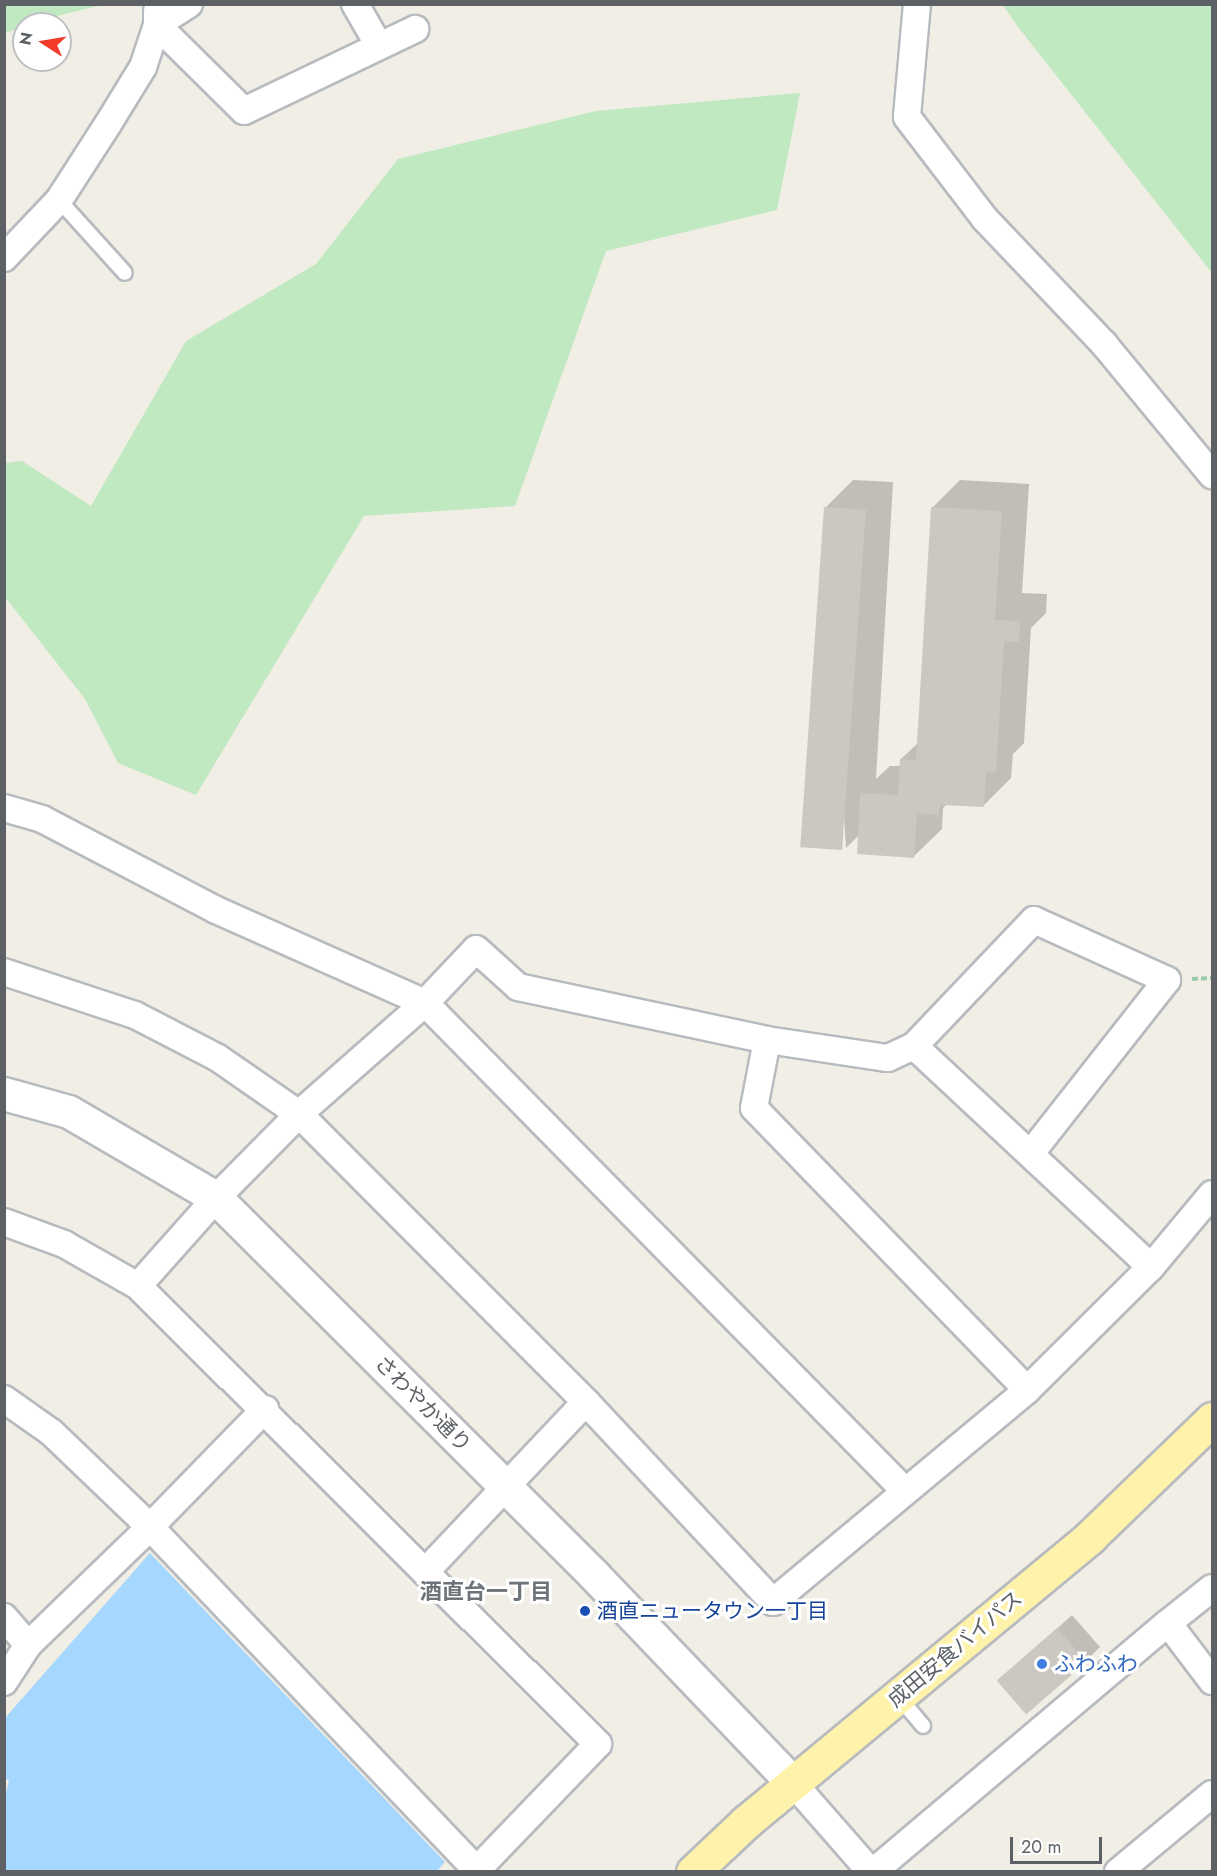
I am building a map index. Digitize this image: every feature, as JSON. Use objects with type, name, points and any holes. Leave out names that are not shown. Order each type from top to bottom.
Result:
[{"type":"main road","name":"成田安食バイパス","points":[[693,1872],[793,1784],[1090,1537],[1212,1419]]},
{"type":"street","points":[[157,15],[189,4]]},
{"type":"street","points":[[355,4],[378,44]]},
{"type":"street","points":[[917,4],[907,117],[985,219],[1104,344],[1212,475]]},
{"type":"street","points":[[157,15],[244,111],[378,44],[415,29]]},
{"type":"street","points":[[4,258],[59,200],[144,67],[157,15]]},
{"type":"street","points":[[4,808],[42,819],[216,910],[425,1003],[904,1490]]},
{"type":"street","points":[[138,1286],[216,1198],[299,1114],[425,1003],[476,949],[518,987],[767,1040],[888,1058],[914,1046],[1034,920],[1167,980],[1030,1154]]},
{"type":"street","points":[[4,972],[135,1015],[218,1058],[299,1114],[586,1402],[773,1602],[904,1490],[1027,1390],[1151,1267],[1212,1194]]},
{"type":"street","points":[[767,1040],[754,1108],[1027,1390]]},
{"type":"street","points":[[914,1046],[1151,1267]]},
{"type":"street","name":"さわやか通り","points":[[4,1094],[69,1112],[216,1198],[507,1488],[793,1784]]},
{"type":"street","points":[[4,1222],[64,1244],[138,1286],[265,1409],[598,1744],[476,1871],[150,1527],[51,1431],[4,1399]]},
{"type":"street","points":[[425,1572],[586,1402]]},
{"type":"street","points":[[4,1682],[28,1645],[150,1527],[265,1409]]},
{"type":"street","points":[[793,1784],[872,1872],[1212,1588]]},
{"type":"street","points":[[4,1617],[28,1645]]},
{"type":"street","points":[[1168,1623],[1212,1681]]},
{"type":"street","points":[[1118,1872],[1212,1794]]},
{"type":"lane","points":[[59,200],[125,273]]},
{"type":"lane","points":[[898,1696],[923,1726]]},
{"type":"green space","points":[[5,4],[102,4],[72,12],[12,12],[12,31],[5,33]]},
{"type":"green space","points":[[1003,5],[1212,5],[1212,273],[1018,27]]},
{"type":"green space","points":[[800,93],[777,210],[606,251],[515,506],[364,516],[196,795],[118,763],[85,699],[5,597],[5,463],[22,461],[91,506],[186,341],[316,264],[398,159],[596,111]]},
{"type":"water","points":[[150,1553],[445,1862],[437,1871],[5,1871],[5,1797],[9,1780],[5,1779],[5,1718]]},
{"type":"building","points":[[824,507],[866,510],[842,850],[800,847]]},
{"type":"building","points":[[931,507],[1002,511],[995,620],[1020,621],[1019,642],[1004,641],[996,772],[986,771],[984,807],[940,805],[939,815],[917,813],[914,858],[857,854],[860,793],[898,795],[900,759],[916,760]]},
{"type":"building","points":[[1057,1628],[1087,1662],[1026,1714],[997,1680]]},
{"type":"place","name":"酒直ニュータウン一丁目","points":[[585,1611]]},
{"type":"place","name":"ふわふわ","points":[[1042,1664]]},
{"type":"district","name":"酒直台一丁目","points":[[486,1592]]}]
